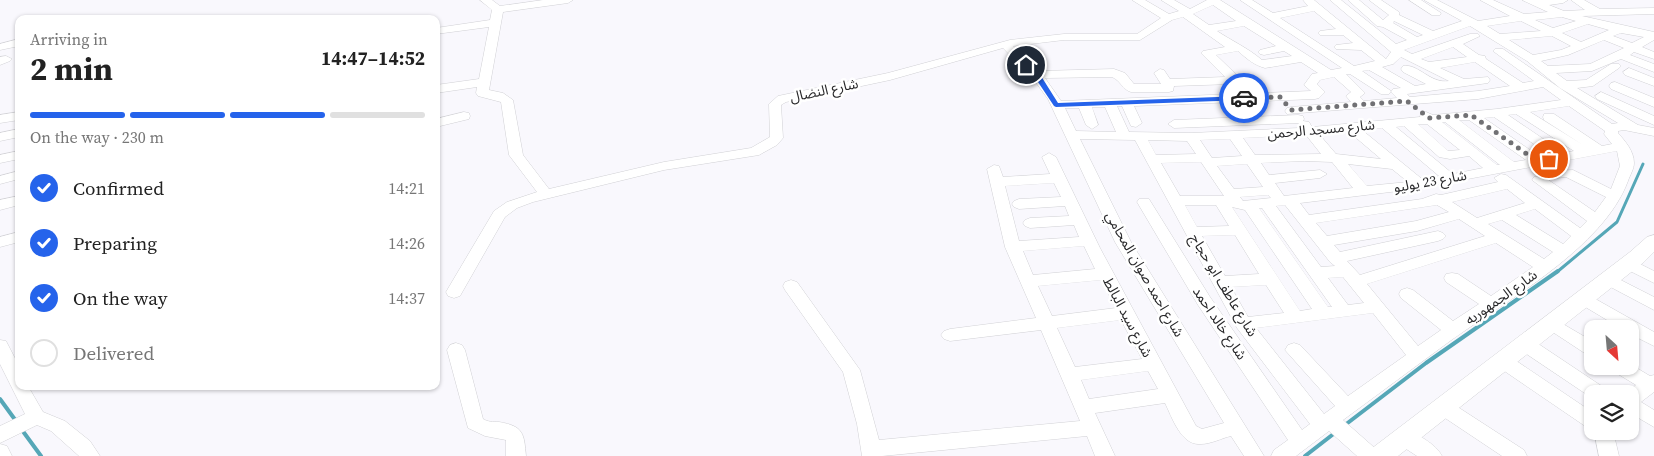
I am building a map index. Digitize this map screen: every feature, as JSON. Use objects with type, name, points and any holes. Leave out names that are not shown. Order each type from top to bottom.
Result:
[{"type":"main road","points":[[1372,455],[1404,437],[1609,278],[1640,262],[1654,240]]},
{"type":"street","points":[[485,0],[498,9],[568,0]]},
{"type":"street","points":[[1137,0],[1168,18]]},
{"type":"street","points":[[1166,0],[1232,46],[1241,44]]},
{"type":"street","points":[[1214,0],[1359,92],[1359,94],[1352,96],[1361,105]]},
{"type":"street","name":"شارع النضال","points":[[454,292],[499,214],[512,205],[664,166],[754,152],[776,139],[779,128],[775,104],[782,98],[898,74],[1005,44],[1064,37],[1134,38],[1145,35],[1168,18],[1206,6],[1214,0]]},
{"type":"street","points":[[1245,0],[1384,91]]},
{"type":"street","points":[[1335,0],[1438,86]]},
{"type":"street","points":[[1352,0],[1381,24]]},
{"type":"street","points":[[1374,0],[1396,14],[1399,9]]},
{"type":"street","points":[[1430,0],[1470,27],[1505,55],[1544,77],[1564,85],[1635,128]]},
{"type":"street","points":[[1447,0],[1490,23]]},
{"type":"street","points":[[1472,0],[1553,32],[1581,46]]},
{"type":"street","points":[[1485,0],[1516,18]]},
{"type":"street","points":[[1529,3],[1563,0]]},
{"type":"street","points":[[1576,0],[1597,12]]},
{"type":"street","points":[[1594,0],[1610,12]]},
{"type":"street","points":[[1605,0],[1623,12]]},
{"type":"street","points":[[1634,0],[1653,6]]},
{"type":"street","points":[[1417,41],[1386,24],[1399,9],[1415,1],[1436,13],[1497,38],[1531,59],[1544,77],[1570,102],[1610,129],[1617,126],[1654,132]]},
{"type":"street","points":[[1529,3],[1588,21],[1633,48],[1654,56]]},
{"type":"street","points":[[1270,17],[1312,4],[1363,46],[1378,64],[1410,95],[1429,118],[1491,170],[1580,236]]},
{"type":"street","points":[[1056,105],[1315,95],[1319,92],[1310,85],[1312,81],[1332,74],[1394,59],[1399,47],[1432,36],[1516,18],[1561,13],[1623,12],[1653,6]]},
{"type":"street","points":[[498,9],[482,93],[499,96],[507,100],[516,155],[546,195]]},
{"type":"street","points":[[1399,9],[1416,17],[1436,13]]},
{"type":"street","points":[[1399,9],[1432,36]]},
{"type":"street","points":[[1497,38],[1537,35],[1588,21]]},
{"type":"street","points":[[440,29],[496,22]]},
{"type":"street","points":[[1208,29],[1246,22]]},
{"type":"street","points":[[1531,59],[1555,56],[1569,51],[1581,46],[1603,31],[1654,24]]},
{"type":"street","points":[[1410,64],[1454,44],[1470,27]]},
{"type":"street","points":[[1603,31],[1620,29],[1654,35]]},
{"type":"street","points":[[1324,33],[1346,31]]},
{"type":"street","points":[[1167,83],[1238,83],[1207,53],[1268,35]]},
{"type":"street","points":[[1537,35],[1569,51]]},
{"type":"street","points":[[1564,85],[1589,83],[1633,48],[1654,35]]},
{"type":"street","points":[[0,47],[15,43]]},
{"type":"street","name":"شارع احمد صوان المحامي","points":[[1005,44],[1036,75],[1056,105],[1123,242],[1254,456]]},
{"type":"street","points":[[1241,44],[1263,64],[1303,58]]},
{"type":"street","points":[[1454,44],[1520,87]]},
{"type":"street","points":[[1340,47],[1363,46]]},
{"type":"street","points":[[1264,52],[1286,47]]},
{"type":"street","points":[[1410,64],[1428,66],[1505,55]]},
{"type":"street","points":[[1410,95],[1478,95],[1520,87],[1544,77],[1618,61],[1654,68]]},
{"type":"street","points":[[1456,62],[1498,91]]},
{"type":"street","points":[[1428,66],[1462,83]]},
{"type":"street","points":[[1036,75],[1114,73],[1120,75],[1128,87],[1134,89],[1167,89],[1170,87],[1160,72]]},
{"type":"street","points":[[1630,72],[1654,82]]},
{"type":"street","points":[[1174,124],[1295,115],[1361,105],[1410,95],[1438,86],[1484,80]]},
{"type":"street","points":[[440,88],[484,82]]},
{"type":"street","points":[[1615,86],[1654,102]]},
{"type":"street","points":[[1601,96],[1654,121]]},
{"type":"street","points":[[1280,97],[1364,191]]},
{"type":"street","points":[[1160,101],[1174,124],[1207,160],[1234,200],[1324,314]]},
{"type":"street","points":[[1126,102],[1133,131]]},
{"type":"street","name":"شارع مسجد الرحمن","points":[[1071,135],[1133,131],[1186,136],[1309,131],[1429,118],[1497,113],[1570,102]]},
{"type":"street","points":[[1109,103],[1133,131]]},
{"type":"street","points":[[1084,104],[1092,125]]},
{"type":"street","points":[[1519,110],[1585,152]]},
{"type":"street","points":[[1497,113],[1561,157]]},
{"type":"street","points":[[1471,115],[1537,161]]},
{"type":"street","points":[[440,122],[464,116]]},
{"type":"street","points":[[0,120],[15,117]]},
{"type":"street","points":[[1447,117],[1510,166]]},
{"type":"street","points":[[1550,117],[1600,150]]},
{"type":"street","points":[[1406,121],[1444,154],[1471,152]]},
{"type":"street","points":[[1384,123],[1450,178]]},
{"type":"street","points":[[1351,127],[1397,165],[1417,185],[1545,267]]},
{"type":"street","name":"شارع الجمهوريه","points":[[1281,456],[1330,424],[1347,407],[1453,330],[1545,267],[1580,236],[1596,220],[1614,196],[1623,180],[1628,164],[1621,146],[1610,134],[1610,129]]},
{"type":"street","name":"شارع عاطف ابو حجاج","points":[[1133,131],[1175,201],[1243,324],[1330,424],[1372,455]]},
{"type":"street","points":[[1274,133],[1320,174],[1339,194]]},
{"type":"street","points":[[0,137],[15,134]]},
{"type":"street","points":[[1234,135],[1274,195],[1286,231],[1344,311]]},
{"type":"street","name":"شارع 23 يوليو","points":[[1234,200],[1274,195],[1339,194],[1417,185],[1621,146]]},
{"type":"street","points":[[0,160],[15,156]]},
{"type":"street","name":"شارع سيد البالط","points":[[1049,157],[1105,274],[1192,434],[1200,437],[1235,427]]},
{"type":"street","points":[[1156,159],[1252,160],[1334,158],[1397,165]]},
{"type":"street","points":[[1557,174],[1568,173],[1614,196]]},
{"type":"street","points":[[1175,201],[1234,200],[1274,195],[1320,174]]},
{"type":"street","points":[[1059,178],[995,175],[1013,247],[1105,456]]},
{"type":"street","points":[[0,180],[15,176]]},
{"type":"street","points":[[1539,180],[1596,220]]},
{"type":"street","points":[[1286,231],[1309,224],[1422,204],[1509,184]]},
{"type":"street","points":[[1274,195],[1309,224],[1417,356]]},
{"type":"street","points":[[1234,200],[1240,230],[1295,317]]},
{"type":"street","points":[[0,205],[15,201]]},
{"type":"street","points":[[1019,204],[1070,201]]},
{"type":"street","name":"شارع خالد احمد","points":[[1144,202],[1204,301],[1300,442]]},
{"type":"street","points":[[1476,223],[1536,204]]},
{"type":"street","points":[[1329,249],[1460,214]]},
{"type":"street","points":[[1504,214],[1563,251]]},
{"type":"street","points":[[1030,223],[1078,220]]},
{"type":"street","points":[[1192,232],[1240,230]]},
{"type":"street","points":[[1300,250],[1329,249],[1438,236]]},
{"type":"street","points":[[1317,274],[1352,277],[1498,237]]},
{"type":"street","points":[[0,242],[15,238]]},
{"type":"street","points":[[1013,247],[1089,241]]},
{"type":"street","points":[[1640,262],[1654,278]]},
{"type":"street","points":[[1028,281],[1105,274]]},
{"type":"street","points":[[1452,278],[1491,304]]},
{"type":"street","points":[[1609,278],[1654,304]]},
{"type":"street","points":[[1220,282],[1271,279]]},
{"type":"street","points":[[791,286],[850,370],[866,424],[872,453],[1093,428]]},
{"type":"street","points":[[1406,294],[1453,330]]},
{"type":"street","points":[[1583,298],[1654,340]]},
{"type":"street","points":[[1243,324],[1376,307]]},
{"type":"street","points":[[950,335],[1126,313]]},
{"type":"street","points":[[1551,323],[1584,344]]},
{"type":"street","points":[[1525,344],[1586,385]]},
{"type":"street","points":[[0,346],[15,378]]},
{"type":"street","points":[[456,350],[475,423],[482,429],[509,431],[515,436],[516,456]]},
{"type":"street","points":[[1294,350],[1347,407]]},
{"type":"street","points":[[1502,361],[1584,416]]},
{"type":"street","points":[[1070,374],[1153,364]]},
{"type":"street","points":[[1633,375],[1651,387],[1639,394]]},
{"type":"street","points":[[21,390],[32,419]]},
{"type":"street","points":[[1084,407],[1170,395]]},
{"type":"street","points":[[1443,407],[1517,456]]},
{"type":"street","points":[[1639,410],[1654,419]]},
{"type":"street","points":[[2,456],[1,441],[32,419]]},
{"type":"street","points":[[32,419],[58,426],[83,447],[90,456]]},
{"type":"street","points":[[1404,437],[1432,456]]},
{"type":"street","points":[[1606,440],[1610,456]]},
{"type":"waterway","points":[[1557,272],[1617,222],[1643,164]]},
{"type":"waterway","points":[[1345,425],[1426,363],[1558,271]]},
{"type":"waterway","points":[[0,399],[16,421]]},
{"type":"waterway","points":[[22,430],[41,456]]},
{"type":"waterway","points":[[1305,456],[1336,432]]},
{"type":"way so far","points":[[1244,98],[1280,97],[1291,110],[1407,101],[1429,118],[1471,115],[1537,161],[1549,159]]},
{"type":"route","points":[[1026,65],[1054,99],[1056,105],[1244,98]]}]
